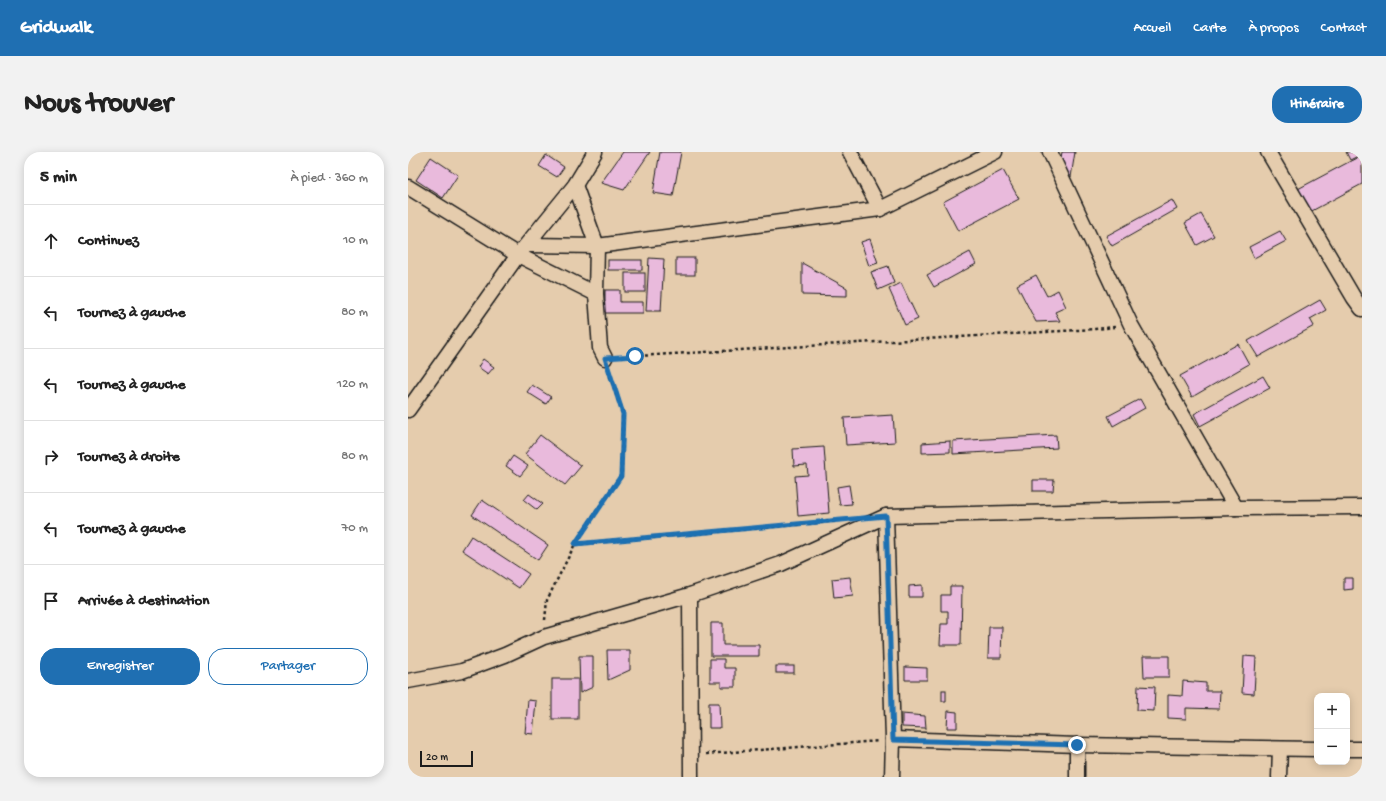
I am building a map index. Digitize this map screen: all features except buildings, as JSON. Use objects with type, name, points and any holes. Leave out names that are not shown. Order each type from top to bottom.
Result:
[{"type":"street","points":[[408,410],[518,255],[528,245],[576,185],[595,152]]},
{"type":"street","points":[[850,152],[880,209]]},
{"type":"street","points":[[528,245],[597,246],[880,209],[996,152]]},
{"type":"street","points":[[1050,152],[1131,325],[1236,508]]},
{"type":"street","points":[[1268,152],[1362,309]]},
{"type":"street","points":[[576,185],[597,246],[596,294],[600,348],[605,358]]},
{"type":"street","points":[[408,187],[518,255],[596,294]]},
{"type":"street","points":[[408,680],[462,671],[505,655],[544,637],[690,595],[780,564],[886,516],[1236,508],[1362,507]]},
{"type":"street","points":[[886,516],[893,740],[892,777]]},
{"type":"street","points":[[690,595],[691,777]]},
{"type":"street","points":[[893,740],[1314,749]]},
{"type":"street","points":[[1077,745],[1077,777]]},
{"type":"street","points":[[1279,777],[1280,749]]},
{"type":"street","points":[[1350,749],[1362,749]]},
{"type":"path","points":[[544,637],[548,600],[575,544],[621,476],[623,414],[605,358],[1087,330],[1131,325]]},
{"type":"path","points":[[575,544],[839,520]]},
{"type":"path","points":[[691,755],[893,740]]},
{"type":"route","points":[[635,356],[605,358],[623,414],[621,476],[575,544],[886,516],[893,740],[1077,745]]}]
